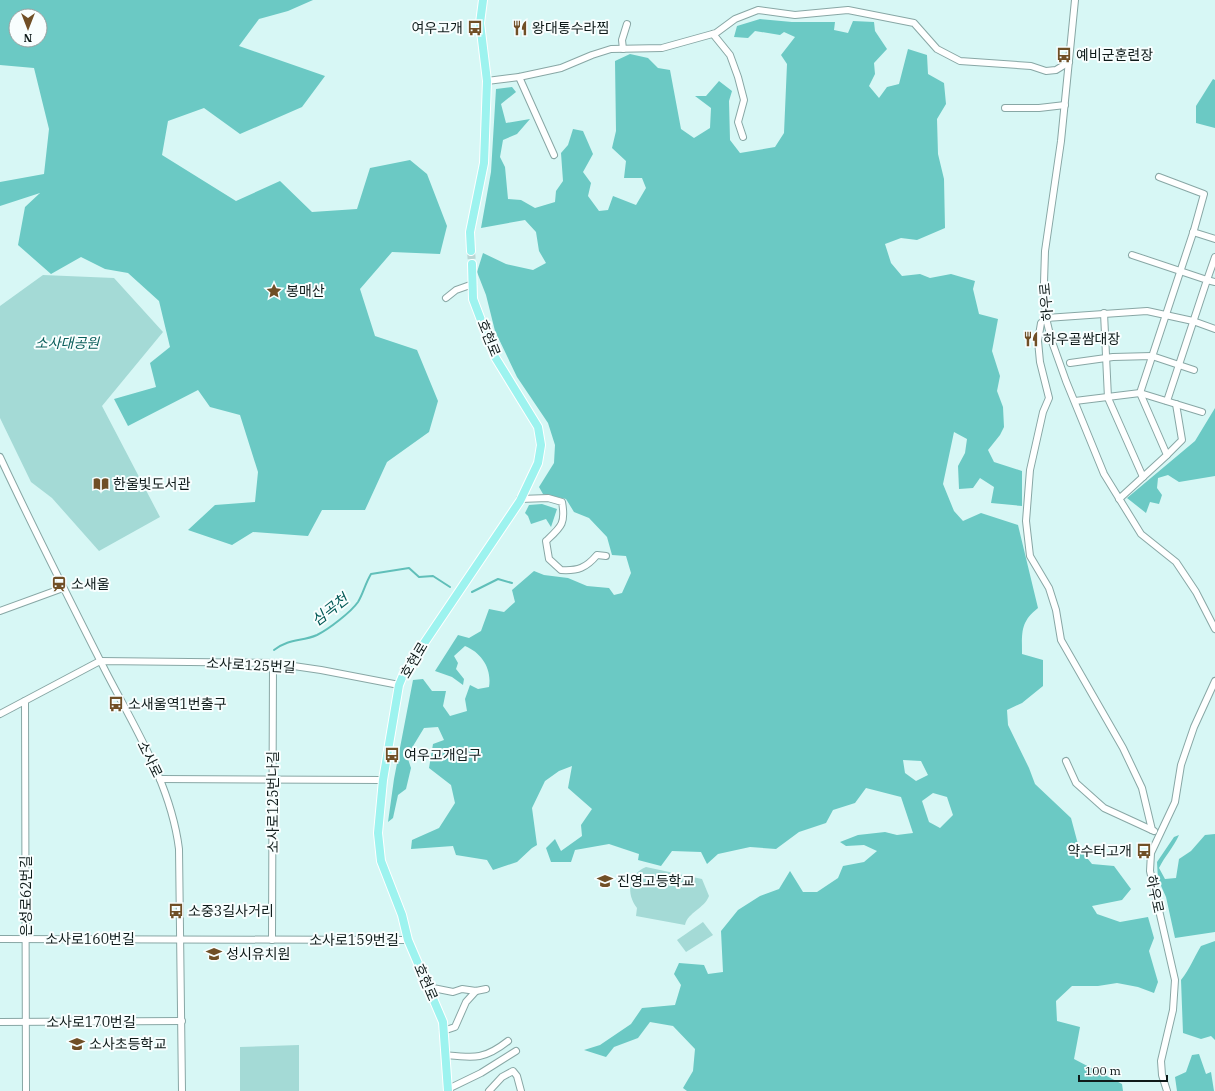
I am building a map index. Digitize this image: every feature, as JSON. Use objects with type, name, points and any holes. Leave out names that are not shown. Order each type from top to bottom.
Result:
[{"type":"main road","points":[[471,251],[470,232],[484,163],[487,81],[480,23],[483,0]]},
{"type":"main road","name":"호현로","points":[[448,1090],[442,1022],[408,940],[402,914],[381,861],[378,833],[383,780],[399,685],[404,673],[520,499],[538,464],[542,445],[538,427],[496,357],[474,299],[472,264]]},
{"type":"street","name":"하우로","points":[[1075,0],[1062,140],[1046,250],[1044,283],[1046,318],[1051,339],[1104,474],[1141,534],[1176,562],[1196,592],[1215,629]]},
{"type":"street","points":[[487,81],[519,77],[561,68],[611,49],[659,49],[713,34],[725,28],[735,19],[754,10],[795,15],[848,10],[914,23],[937,48],[960,61],[1031,66],[1046,71],[1056,70],[1069,62]]},
{"type":"street","points":[[622,48],[622,40],[628,24]]},
{"type":"street","points":[[713,34],[730,55],[738,77],[744,100],[738,122],[743,137]]},
{"type":"street","points":[[519,77],[554,155]]},
{"type":"street","points":[[1005,108],[1039,108],[1065,105]]},
{"type":"street","points":[[1159,177],[1204,194],[1140,393],[1167,455]]},
{"type":"street","points":[[1193,232],[1215,239]]},
{"type":"street","points":[[1132,255],[1215,282]]},
{"type":"street","points":[[1167,401],[1215,257]]},
{"type":"street","points":[[446,298],[456,290],[473,284]]},
{"type":"street","points":[[1152,830],[1142,788],[1123,748],[1062,640],[1056,610],[1049,588],[1030,556],[1026,521],[1030,470],[1043,412],[1049,398],[1040,362],[1038,341],[1041,323],[1046,318],[1104,313],[1147,311],[1193,321],[1215,329]]},
{"type":"street","points":[[1104,313],[1108,398],[1143,477]]},
{"type":"street","points":[[1070,363],[1107,358],[1152,356],[1194,370]]},
{"type":"street","points":[[1075,401],[1140,393],[1202,412]]},
{"type":"street","points":[[1119,499],[1182,440],[1176,404]]},
{"type":"street","name":"소사로","points":[[0,458],[2,465],[63,588],[160,779],[177,832],[179,849],[182,1091]]},
{"type":"street","points":[[520,499],[548,498],[562,502],[564,518],[560,528],[546,541],[549,559],[561,570],[577,571],[592,561],[597,555],[606,556]]},
{"type":"street","points":[[0,611],[63,588]]},
{"type":"street","points":[[0,714],[100,661]]},
{"type":"street","name":"소사로125번길","points":[[100,661],[273,663],[321,670],[399,685]]},
{"type":"street","name":"소사로125번나길","points":[[272,940],[273,663]]},
{"type":"street","name":"하우로","points":[[1167,1091],[1162,1075],[1161,1061],[1175,994],[1175,980],[1150,871],[1151,853],[1175,802],[1181,765],[1194,727],[1215,681]]},
{"type":"street","name":"은성로62번길","points":[[25,702],[26,1091]]},
{"type":"street","points":[[1066,761],[1076,783],[1104,808],[1160,834]]},
{"type":"street","points":[[160,779],[383,780]]},
{"type":"street","name":"소사로160번길","points":[[0,939],[180,940]]},
{"type":"street","name":"소사로159번길","points":[[180,940],[408,940]]},
{"type":"street","points":[[428,988],[453,992],[466,988],[476,991],[486,990]]},
{"type":"street","points":[[443,1031],[455,1027],[466,1002],[476,991]]},
{"type":"street","name":"소사로170번길","points":[[0,1022],[182,1022]]},
{"type":"street","points":[[445,1055],[481,1057],[497,1050],[508,1041]]},
{"type":"street","points":[[448,1090],[481,1073],[516,1051]]},
{"type":"street","points":[[489,1091],[502,1077],[513,1070],[517,1076],[521,1091]]},
{"type":"green space","name":"소사대공원","points":[[43,275],[114,278],[163,332],[102,406],[160,517],[99,551],[52,498],[31,482],[0,418],[0,306]]},
{"type":"green space","points":[[646,867],[702,879],[709,896],[704,904],[689,917],[685,925],[636,916],[637,908],[633,903],[630,891],[632,879],[635,874]]},
{"type":"green space","points":[[703,922],[713,935],[686,952],[677,940]]},
{"type":"green space","points":[[299,1045],[299,1091],[240,1091],[240,1047]]},
{"type":"shaded area","points":[[0,0],[313,0],[288,11],[259,19],[239,46],[325,76],[302,107],[240,134],[204,108],[168,121],[162,155],[236,201],[280,181],[312,212],[357,209],[370,168],[410,160],[427,174],[447,226],[440,254],[392,252],[360,289],[375,336],[417,350],[438,401],[429,432],[387,462],[365,510],[322,510],[308,536],[253,532],[232,545],[188,530],[215,505],[255,502],[258,472],[240,415],[210,407],[198,390],[128,426],[114,399],[156,387],[150,363],[170,347],[159,301],[128,273],[105,269],[81,257],[51,274],[18,245],[25,207],[40,193],[0,206],[0,182],[44,174],[49,129],[34,68],[0,65]]},
{"type":"shaded area","points":[[760,19],[792,22],[835,22],[834,30],[848,33],[853,21],[874,22],[875,31],[887,49],[874,63],[875,74],[869,86],[879,98],[887,87],[899,84],[908,49],[927,55],[928,74],[944,83],[946,104],[937,119],[938,154],[944,179],[945,228],[917,240],[901,238],[885,244],[891,263],[902,276],[920,274],[930,278],[951,274],[975,281],[973,289],[979,314],[998,319],[992,351],[1000,376],[997,391],[1003,407],[1004,427],[1000,435],[988,450],[994,462],[1022,471],[1022,506],[991,503],[994,487],[980,478],[973,488],[959,489],[958,466],[965,453],[967,439],[954,432],[943,484],[954,511],[963,521],[981,513],[1018,525],[1038,608],[1028,618],[1023,628],[1022,654],[1043,660],[1043,686],[1022,703],[1007,710],[1008,725],[1029,768],[1035,784],[1071,818],[1079,848],[1092,864],[1114,866],[1131,889],[1122,900],[1092,906],[1097,914],[1120,922],[1148,917],[1154,938],[1149,951],[1158,982],[1154,993],[1138,987],[1117,983],[1098,986],[1072,986],[1056,1001],[1057,1021],[1080,1027],[1074,1059],[1122,1084],[1123,1091],[687,1091],[683,1088],[693,1071],[695,1049],[673,1026],[650,1022],[638,1038],[614,1047],[606,1057],[584,1050],[600,1045],[631,1024],[642,1008],[675,1005],[681,985],[674,974],[679,963],[704,965],[708,974],[723,972],[721,931],[738,910],[760,896],[779,889],[790,871],[803,892],[817,892],[838,878],[843,866],[864,862],[877,851],[864,845],[846,846],[840,842],[858,835],[885,832],[897,835],[913,833],[901,797],[866,788],[855,803],[833,810],[826,823],[799,832],[776,849],[750,847],[718,854],[707,864],[701,852],[672,851],[661,866],[638,860],[639,854],[609,844],[575,850],[571,862],[551,862],[546,848],[555,839],[561,851],[582,836],[581,825],[592,809],[568,788],[572,766],[559,771],[545,781],[532,808],[537,845],[517,862],[493,870],[487,860],[456,855],[453,846],[411,849],[412,840],[439,828],[455,803],[451,785],[429,768],[433,744],[444,740],[438,727],[424,728],[407,756],[411,768],[406,789],[398,795],[393,818],[388,822],[394,779],[413,680],[423,679],[432,691],[446,691],[443,706],[450,716],[467,711],[465,699],[470,685],[478,689],[489,687],[489,674],[481,657],[465,646],[454,656],[458,663],[456,669],[464,679],[463,685],[452,677],[435,671],[458,635],[469,638],[481,631],[489,609],[504,612],[515,602],[512,590],[534,571],[544,575],[568,578],[587,586],[609,588],[614,595],[622,593],[631,573],[626,556],[612,555],[607,537],[589,518],[574,512],[566,499],[543,494],[539,487],[554,463],[555,445],[548,423],[517,377],[495,331],[486,295],[477,272],[483,253],[506,264],[533,270],[546,263],[539,251],[536,232],[525,220],[481,228],[491,172],[496,89],[512,87],[516,92],[501,104],[506,123],[530,119],[517,134],[503,140],[500,157],[505,167],[508,199],[521,200],[535,208],[555,202],[556,191],[563,181],[561,153],[568,145],[573,129],[583,131],[593,154],[583,172],[591,183],[588,196],[599,211],[608,210],[613,196],[636,205],[646,188],[642,178],[624,178],[626,161],[612,148],[616,131],[615,61],[630,54],[648,58],[658,68],[670,70],[681,129],[694,138],[710,128],[711,108],[695,96],[706,96],[719,81],[732,91],[729,101],[730,140],[740,153],[775,147],[784,133],[787,64],[781,55],[795,37],[784,32],[780,35],[755,31],[748,38],[734,37],[737,26]],"holes":[[[903,760],[921,761],[928,775],[916,781],[905,773]],[[933,793],[947,797],[953,815],[940,828],[929,822],[922,801]]]},
{"type":"shaded area","points":[[1213,79],[1215,80],[1215,128],[1196,123],[1196,106]]},
{"type":"shaded area","points":[[1215,408],[1215,476],[1179,482],[1168,475],[1158,478],[1157,488],[1162,495],[1159,504],[1150,502],[1146,513],[1127,498],[1195,441]]},
{"type":"shaded area","points":[[542,504],[557,509],[551,527],[546,519],[531,524],[525,513],[529,505]]},
{"type":"shaded area","points":[[1215,834],[1215,932],[1175,938],[1166,897],[1158,879],[1157,862],[1174,837],[1179,835],[1159,868],[1165,879],[1176,878],[1179,859],[1191,851],[1205,835]]},
{"type":"shaded area","points":[[1215,941],[1215,1040],[1211,1036],[1201,1039],[1183,1033],[1181,980],[1201,946]]},
{"type":"shaded area","points":[[1199,1054],[1206,1074],[1211,1072],[1214,1091],[1177,1091],[1175,1077],[1186,1072],[1192,1055]]},
{"type":"waterway","name":"심곡천","points":[[274,650],[290,642],[317,635],[339,620],[358,602],[371,574],[409,568],[419,577],[433,576],[450,587]]},
{"type":"waterway","name":"심곡천","points":[[472,592],[498,579],[512,583]]},
{"type":"tunnel","points":[[471,251],[472,264]]},
{"type":"place","name":"여우고개","points":[[475,28]]},
{"type":"place","name":"왕대통수라찜","points":[[520,28]]},
{"type":"place","name":"예비군훈련장","points":[[1064,55]]},
{"type":"place","name":"봉매산","points":[[274,291]]},
{"type":"place","name":"하우골쌈대장","points":[[1031,339]]},
{"type":"place","name":"한울빛도서관","points":[[101,484]]},
{"type":"place","name":"소새울","points":[[59,584]]},
{"type":"place","name":"소새울역1번출구","points":[[116,704]]},
{"type":"place","name":"여우고개입구","points":[[392,755]]},
{"type":"place","name":"약수터고개","points":[[1144,851]]},
{"type":"place","name":"진영고등학교","points":[[605,881]]},
{"type":"place","name":"소중3길사거리","points":[[176,911]]},
{"type":"place","name":"성시유치원","points":[[214,954]]},
{"type":"place","name":"소사초등학교","points":[[77,1044]]}]
